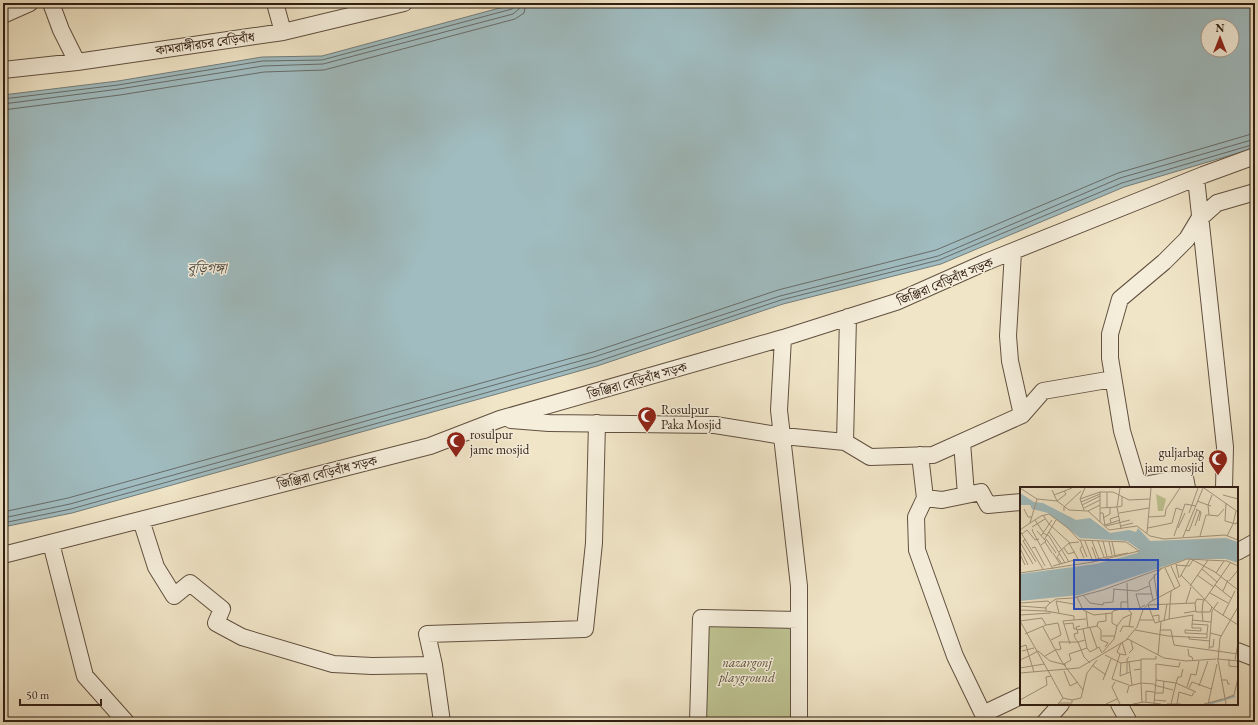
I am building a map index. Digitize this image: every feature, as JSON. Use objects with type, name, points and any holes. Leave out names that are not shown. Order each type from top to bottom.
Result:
[{"type":"street","points":[[3,15],[30,3]]},
{"type":"street","points":[[51,3],[61,30],[77,62]]},
{"type":"street","points":[[275,3],[283,32]]},
{"type":"street","name":"কামরাঙ্গীরচর বেড়িবাঁধ","points":[[3,70],[77,62],[283,32],[348,9],[404,3]]},
{"type":"street","name":"জিঞ্জিরা বেড়িবাঁধ সড়ক","points":[[3,555],[430,446],[500,419],[783,338],[896,302],[1013,252],[1196,178],[1255,156]]},
{"type":"street","points":[[1196,178],[1199,219],[1225,447],[1224,487]]},
{"type":"street","points":[[1187,487],[1185,476],[1163,485],[1139,487],[1122,431],[1110,358],[1110,334],[1120,299],[1164,262],[1187,239],[1199,219],[1218,203],[1255,192]]},
{"type":"street","points":[[1013,252],[1009,348],[1010,361],[1022,415]]},
{"type":"street","points":[[845,442],[848,317]]},
{"type":"street","points":[[783,338],[779,410],[799,586],[800,722]]},
{"type":"street","points":[[500,419],[549,423],[715,425],[783,436],[845,442],[870,457],[933,455],[1022,415],[1043,391],[1113,379]]},
{"type":"street","points":[[442,722],[434,665],[427,634],[585,629],[594,543],[597,423]]},
{"type":"street","points":[[962,442],[966,495]]},
{"type":"street","points":[[920,455],[926,498],[916,517],[916,550],[955,656],[972,695],[983,714],[1020,696]]},
{"type":"street","points":[[926,498],[942,500],[981,492],[988,505],[1020,502]]},
{"type":"street","points":[[141,520],[156,567],[174,596],[190,583],[222,609],[216,623],[242,637],[333,664],[372,666],[434,665]]},
{"type":"street","points":[[1238,551],[1255,542]]},
{"type":"street","points":[[51,543],[85,676],[126,722]]},
{"type":"street","points":[[698,722],[701,618],[799,620]]},
{"type":"street","points":[[1238,651],[1255,658]]},
{"type":"street","points":[[1045,721],[1060,705]]},
{"type":"street","points":[[1120,705],[1130,722]]},
{"type":"green space","name":"nazargonj playground","points":[[701,618],[799,620],[799,722],[698,722]]},
{"type":"water","name":"বুড়িগঙ্গা","points":[[518,3],[1255,3],[1255,148],[1124,187],[941,264],[783,304],[597,366],[72,513],[3,527],[3,95],[118,81],[262,57],[322,56]]},
{"type":"place","name":"Rosulpur Paka Mosjid","points":[[647,433]]},
{"type":"place","name":"rosulpur jame mosjid","points":[[456,458]]},
{"type":"place","name":"guljarbag jame mosjid","points":[[1218,476]]}]
